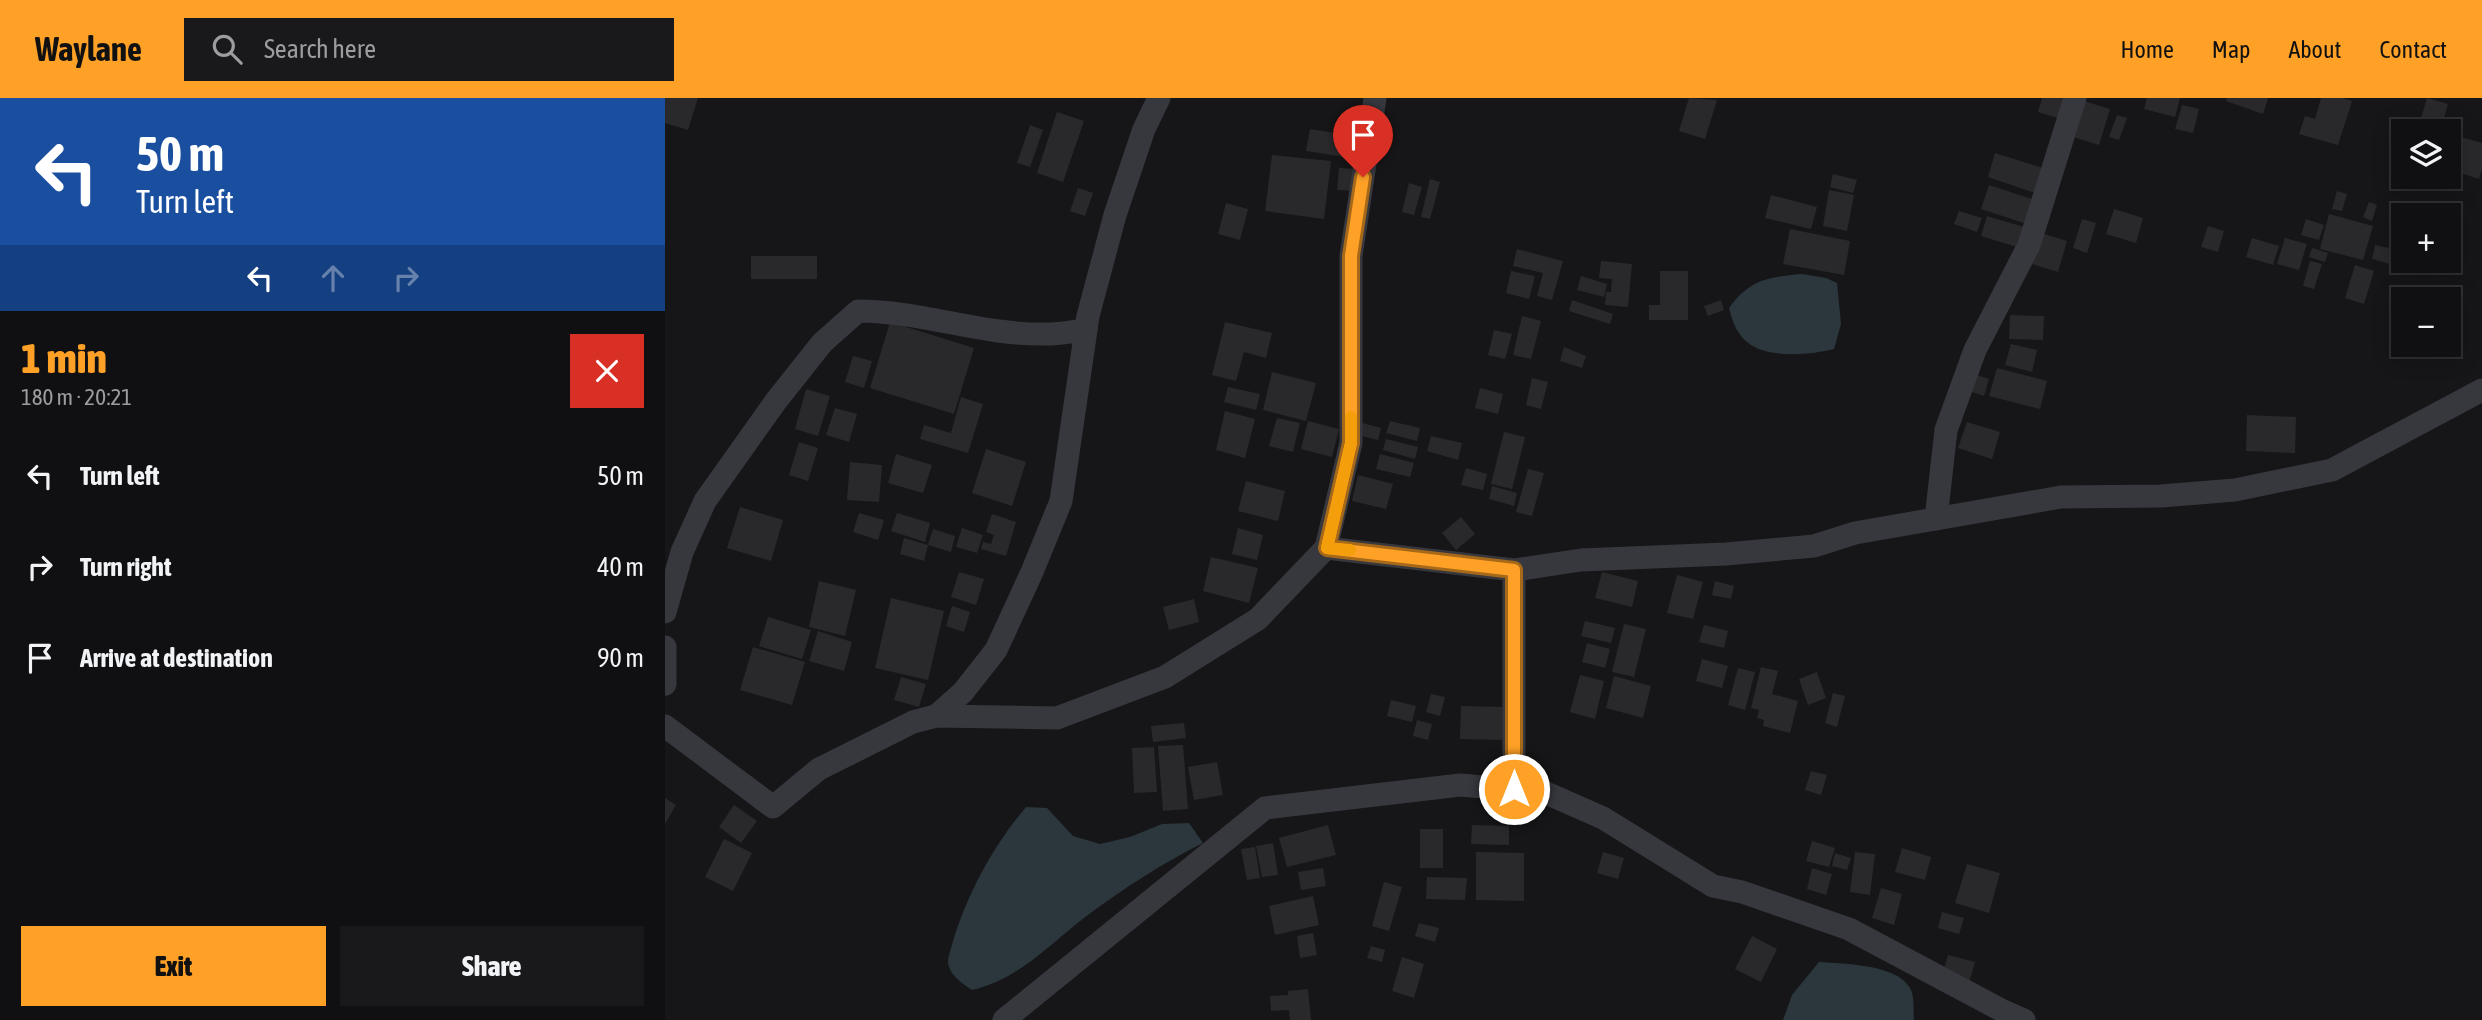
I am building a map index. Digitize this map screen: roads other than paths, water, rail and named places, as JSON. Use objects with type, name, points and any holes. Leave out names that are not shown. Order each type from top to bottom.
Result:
[{"type":"street","points":[[936,716],[963,692],[996,650],[1061,501],[1088,316],[1115,215],[1144,130],[1159,98]]},
{"type":"street","points":[[665,726],[773,807],[819,769],[913,722],[936,716],[1058,718],[1165,677],[1258,619],[1327,548],[1351,443],[1351,256],[1374,98]]},
{"type":"street","points":[[1936,519],[1946,430],[1975,350],[2029,244],[2075,98]]},
{"type":"street","points":[[665,612],[682,552],[705,501],[822,343],[858,311],[883,311],[1015,332],[1049,334],[1086,330]]},
{"type":"street","points":[[1327,548],[1514,570],[1580,561],[1725,554],[1814,546],[1855,533],[2061,497],[2161,496],[2235,490],[2332,470],[2482,390]]},
{"type":"street","points":[[1514,570],[1514,789]]},
{"type":"street","points":[[665,647],[665,684]]},
{"type":"street","points":[[1004,1020],[1265,808],[1460,785],[1544,792],[1603,818],[1713,886],[1742,892],[1849,929],[2024,1020]]}]
